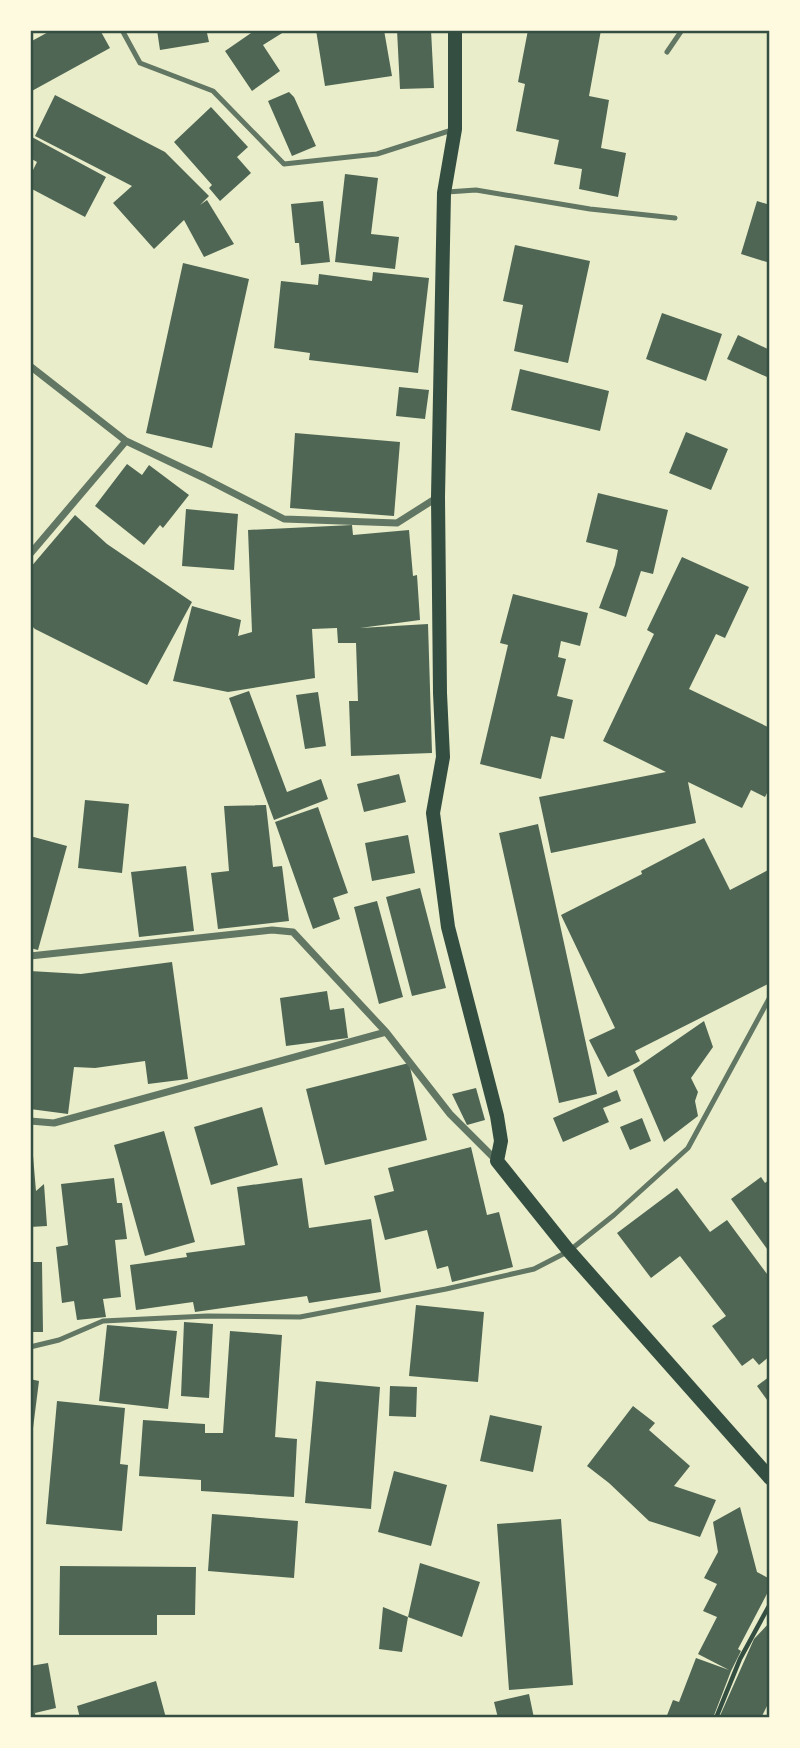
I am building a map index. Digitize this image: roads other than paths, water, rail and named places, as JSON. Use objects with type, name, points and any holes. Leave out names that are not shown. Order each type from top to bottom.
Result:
[{"type":"main road","points":[[455,30],[455,129],[444,192],[439,497],[443,757],[433,813],[449,927],[497,1116],[500,1141],[497,1161],[569,1251],[770,1478]]},
{"type":"street","points":[[30,366],[126,441],[284,519],[397,523],[439,497]]},
{"type":"street","points":[[30,554],[126,441]]},
{"type":"street","points":[[30,956],[272,930],[293,932],[386,1032],[450,1114],[497,1161]]},
{"type":"street","points":[[30,1121],[54,1123],[386,1032]]},
{"type":"lane","points":[[122,30],[140,63],[213,91],[284,164],[377,154],[455,129]]},
{"type":"lane","points":[[667,52],[682,30]]},
{"type":"lane","points":[[444,192],[476,190],[590,209],[675,218]]},
{"type":"lane","points":[[30,1346],[60,1340],[103,1321],[206,1316],[300,1317],[534,1269],[569,1251],[614,1216],[688,1148],[770,997]]}]
